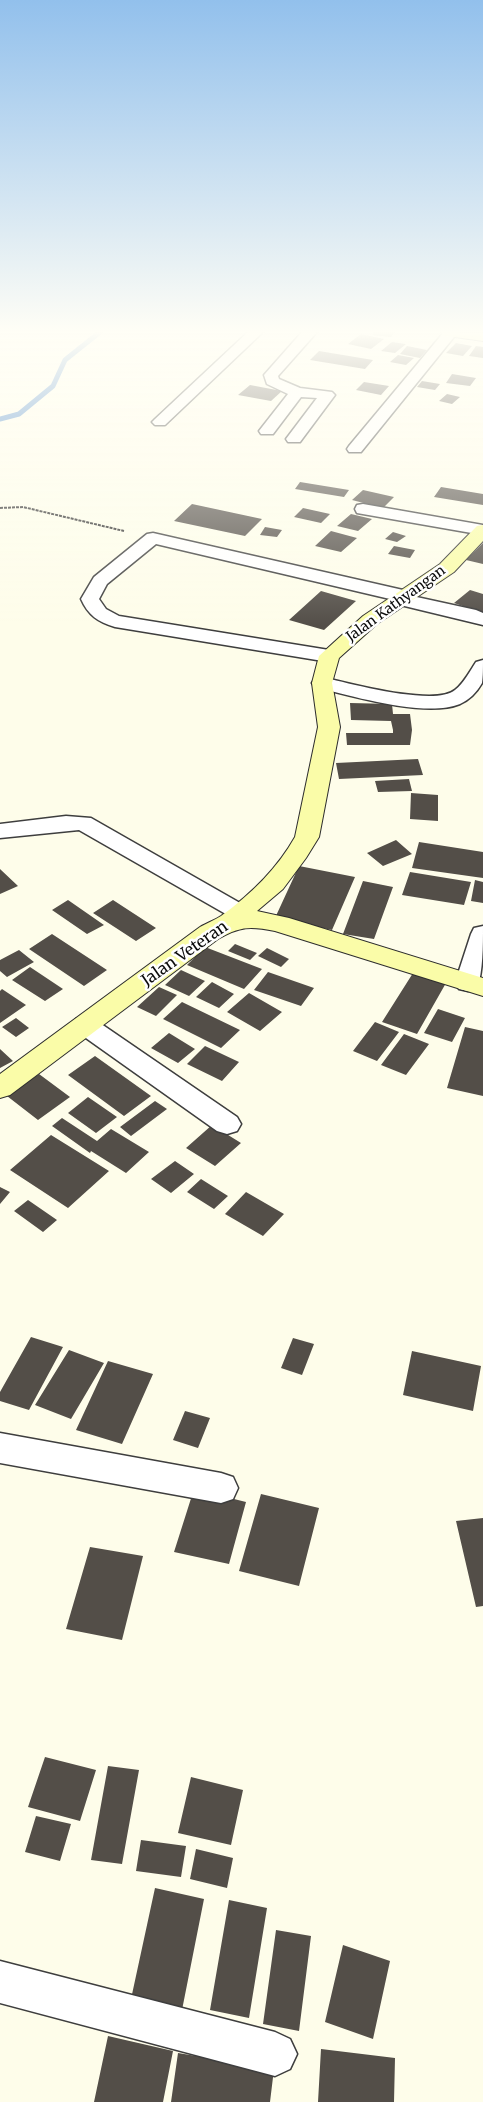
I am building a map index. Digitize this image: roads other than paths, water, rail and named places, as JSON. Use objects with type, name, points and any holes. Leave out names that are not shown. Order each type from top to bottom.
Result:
[{"type":"street","points":[[294,438],[300,430]]},
{"type":"street","points":[[355,449],[370,430]]},
{"type":"street","points":[[363,509],[483,530]]},
{"type":"street","name":"Jalan Kathyangan","points":[[329,656],[355,631],[401,598],[448,568],[483,530]]},
{"type":"street","points":[[0,831],[66,823],[83,823],[234,916],[274,884],[298,853],[307,837],[329,726],[322,683],[329,656],[115,621],[101,616],[94,609],[90,599],[100,581],[153,538],[469,614],[483,619]]},
{"type":"street","points":[[322,683],[388,697],[430,702],[449,701],[462,695],[483,666]]},
{"type":"street","name":"Jalan Veteran","points":[[0,1088],[234,916],[280,924],[475,985]]},
{"type":"street","points":[[475,985],[483,934]]},
{"type":"street","points":[[85,1026],[227,1124]]},
{"type":"street","points":[[0,1448],[221,1488]]},
{"type":"street","points":[[0,1982],[275,2054]]}]
